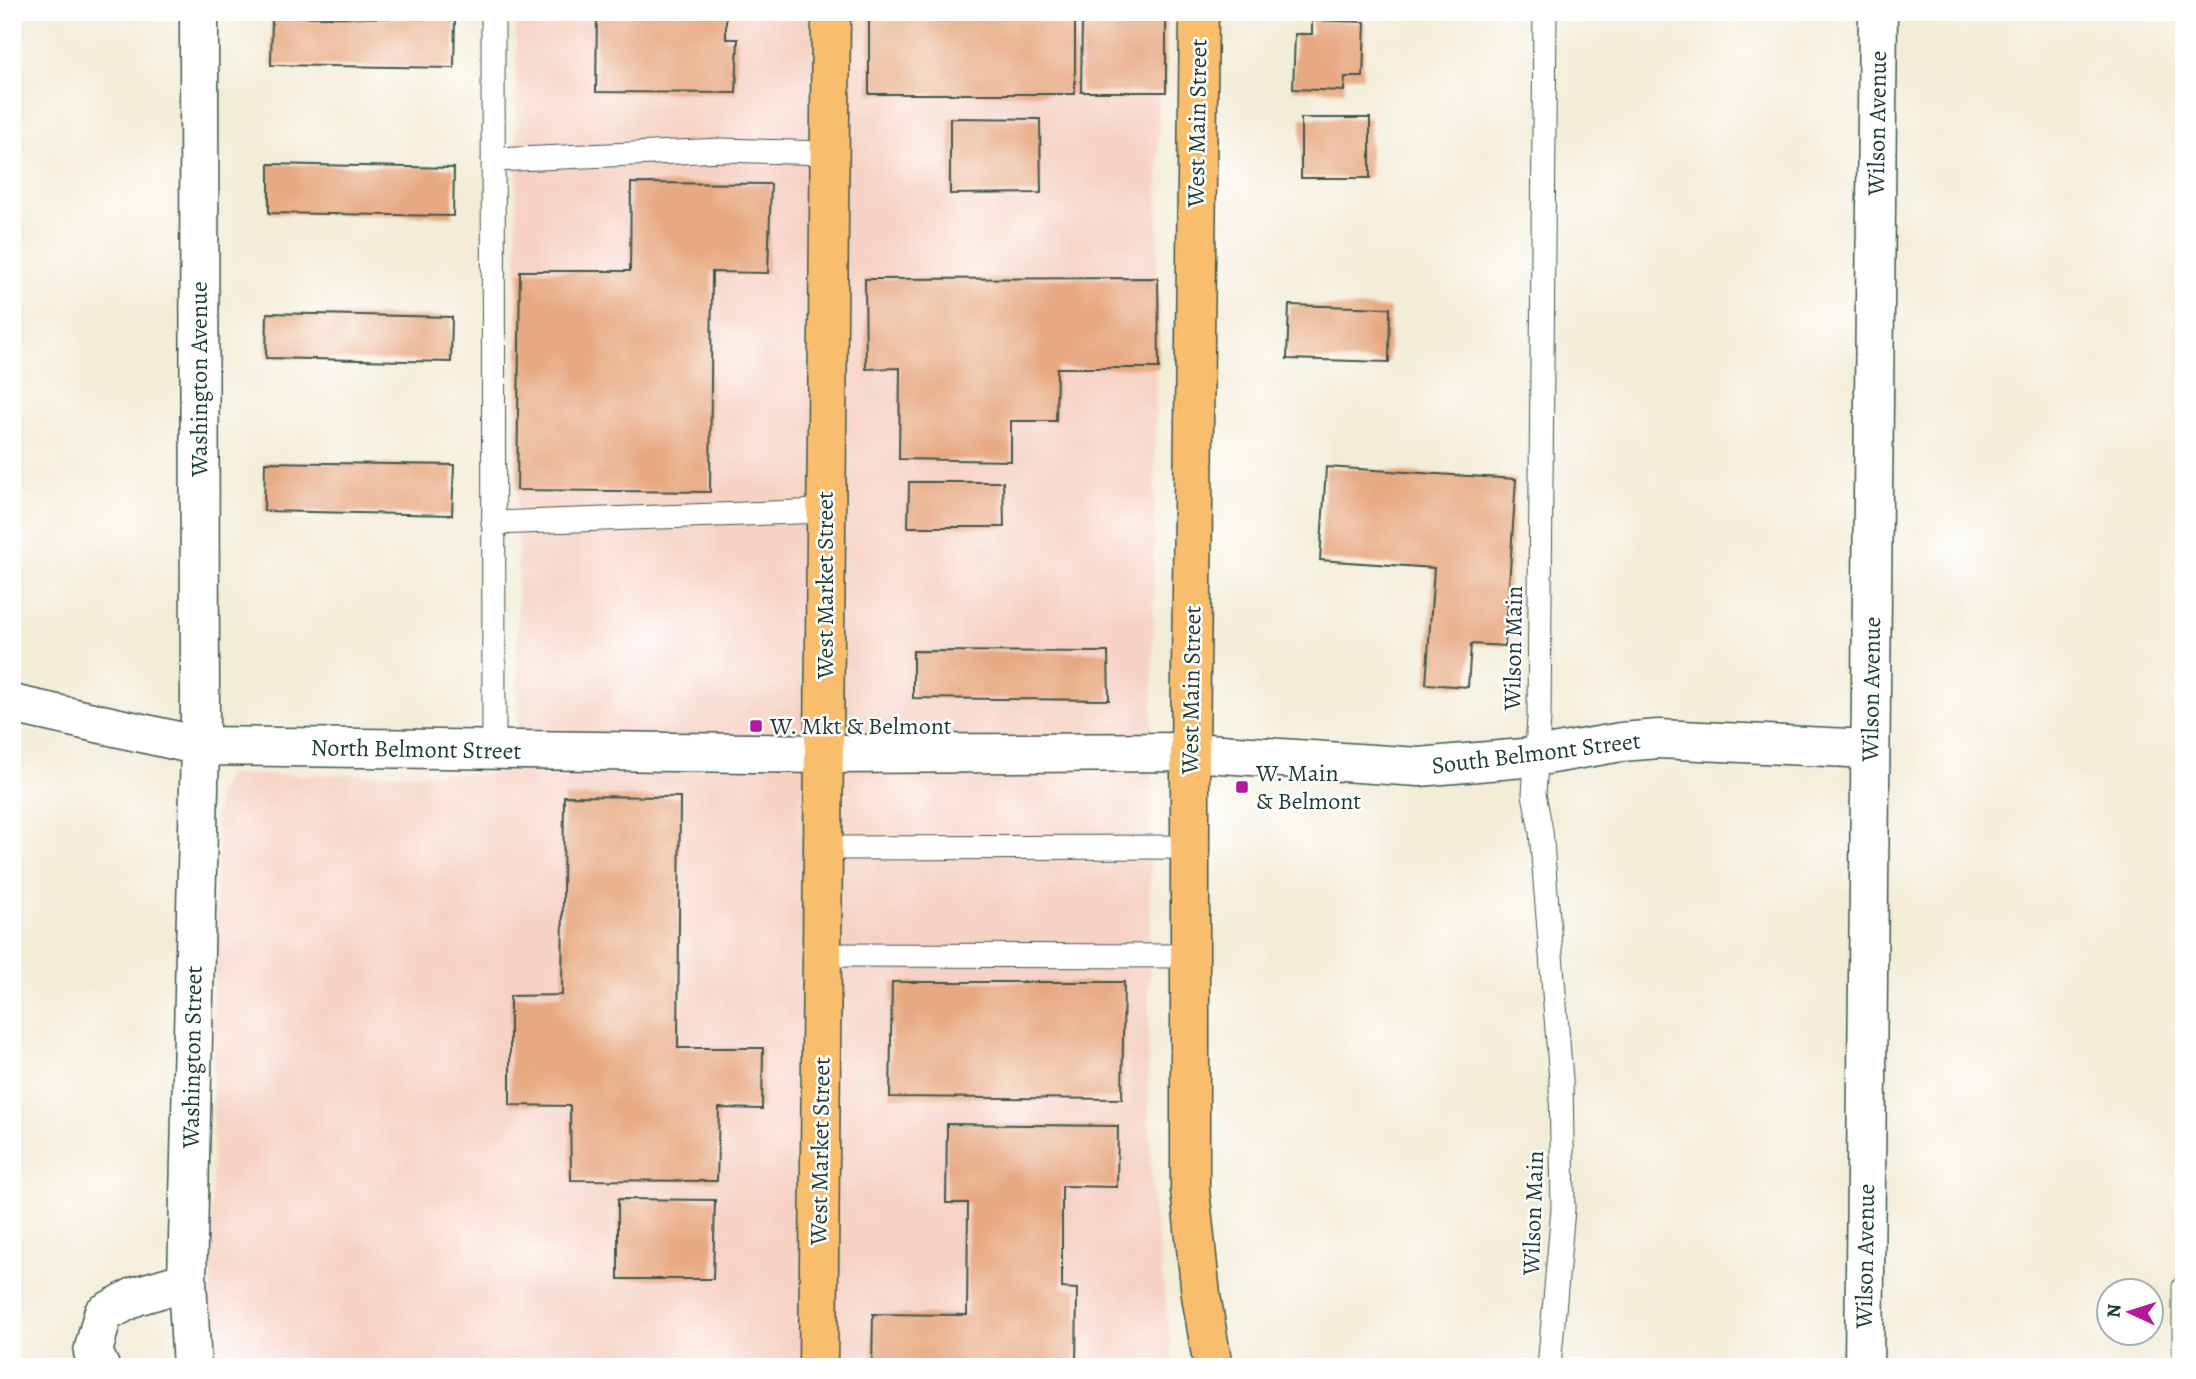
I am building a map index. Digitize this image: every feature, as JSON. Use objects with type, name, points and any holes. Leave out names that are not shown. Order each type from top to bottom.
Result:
[{"type":"main road","name":"West Market Street","points":[[818,1367],[831,12]]},
{"type":"main road","name":"West Main Street","points":[[1199,12],[1190,752],[1190,1190],[1201,1295],[1213,1367]]},
{"type":"street","name":"Washington Avenue","points":[[199,12],[200,747]]},
{"type":"street","name":"Wilson Avenue","points":[[1864,1367],[1878,12]]},
{"type":"street","name":"North Belmont Street","points":[[12,704],[200,747],[824,754]]},
{"type":"street","name":"South Belmont Street","points":[[824,754],[1190,752],[1419,767],[1535,757],[1621,742],[1659,739],[1870,749]]},
{"type":"street","name":"Washington Street","points":[[192,1367],[187,1281],[200,747]]},
{"type":"street","points":[[100,1367],[93,1352],[103,1314],[136,1296],[187,1281]]},
{"type":"lane","points":[[493,12],[494,750]]},
{"type":"lane","name":"Wilson Main","points":[[1545,12],[1539,718],[1534,794],[1541,831],[1561,1079],[1563,1209],[1549,1367]]},
{"type":"lane","points":[[493,160],[722,150],[829,153]]},
{"type":"lane","points":[[493,523],[825,511]]},
{"type":"lane","points":[[824,848],[1190,847]]},
{"type":"lane","points":[[822,955],[1190,956]]},
{"type":"lane","points":[[2184,1287],[2184,1367]]},
{"type":"shaded area","points":[[516,12],[1160,12],[1148,1091],[1153,1205],[1174,1367],[206,1367],[210,1335],[217,797],[228,775],[518,773]]},
{"type":"building","points":[[597,12],[726,12],[726,39],[738,39],[736,93],[596,92]]},
{"type":"building","points":[[869,12],[1075,12],[1075,94],[869,94]]},
{"type":"building","points":[[272,16],[455,19],[454,68],[271,65]]},
{"type":"building","points":[[1082,19],[1166,19],[1166,92],[1081,92]]},
{"type":"building","points":[[1312,20],[1365,22],[1363,77],[1345,77],[1344,91],[1293,89],[1295,34],[1312,34]]},
{"type":"building","points":[[950,118],[1040,119],[1041,193],[950,194]]},
{"type":"building","points":[[1301,118],[1370,118],[1370,178],[1301,178]]},
{"type":"building","points":[[269,164],[454,168],[453,216],[269,213]]},
{"type":"building","points":[[631,183],[771,184],[768,273],[712,272],[710,492],[517,490],[520,271],[630,271]]},
{"type":"building","points":[[1158,278],[1159,368],[1057,368],[1056,421],[1011,421],[1011,461],[899,459],[900,368],[866,369],[865,279]]},
{"type":"building","points":[[1289,305],[1390,308],[1389,362],[1287,359]]},
{"type":"building","points":[[267,313],[452,317],[451,362],[266,358]]},
{"type":"building","points":[[265,462],[454,465],[452,515],[264,511]]},
{"type":"building","points":[[1326,467],[1516,479],[1505,646],[1471,644],[1468,687],[1426,684],[1434,568],[1320,560]]},
{"type":"building","points":[[909,482],[1003,482],[1004,527],[908,527]]},
{"type":"building","points":[[913,651],[1108,652],[1109,700],[913,698]]},
{"type":"building","points":[[564,796],[680,797],[678,1048],[763,1048],[762,1109],[719,1108],[717,1181],[571,1180],[570,1106],[510,1105],[510,996],[562,995]]},
{"type":"building","points":[[892,982],[1124,982],[1122,1099],[890,1097]]},
{"type":"building","points":[[947,1124],[1118,1126],[1117,1187],[1062,1186],[1062,1288],[1077,1289],[1076,1367],[872,1367],[873,1314],[967,1315],[968,1203],[946,1203]]},
{"type":"building","points":[[618,1199],[715,1200],[713,1279],[618,1279]]},
{"type":"place","name":"W. Mkt & Belmont","points":[[756,726]]},
{"type":"place","name":"W. Main & Belmont","points":[[1242,787]]}]
